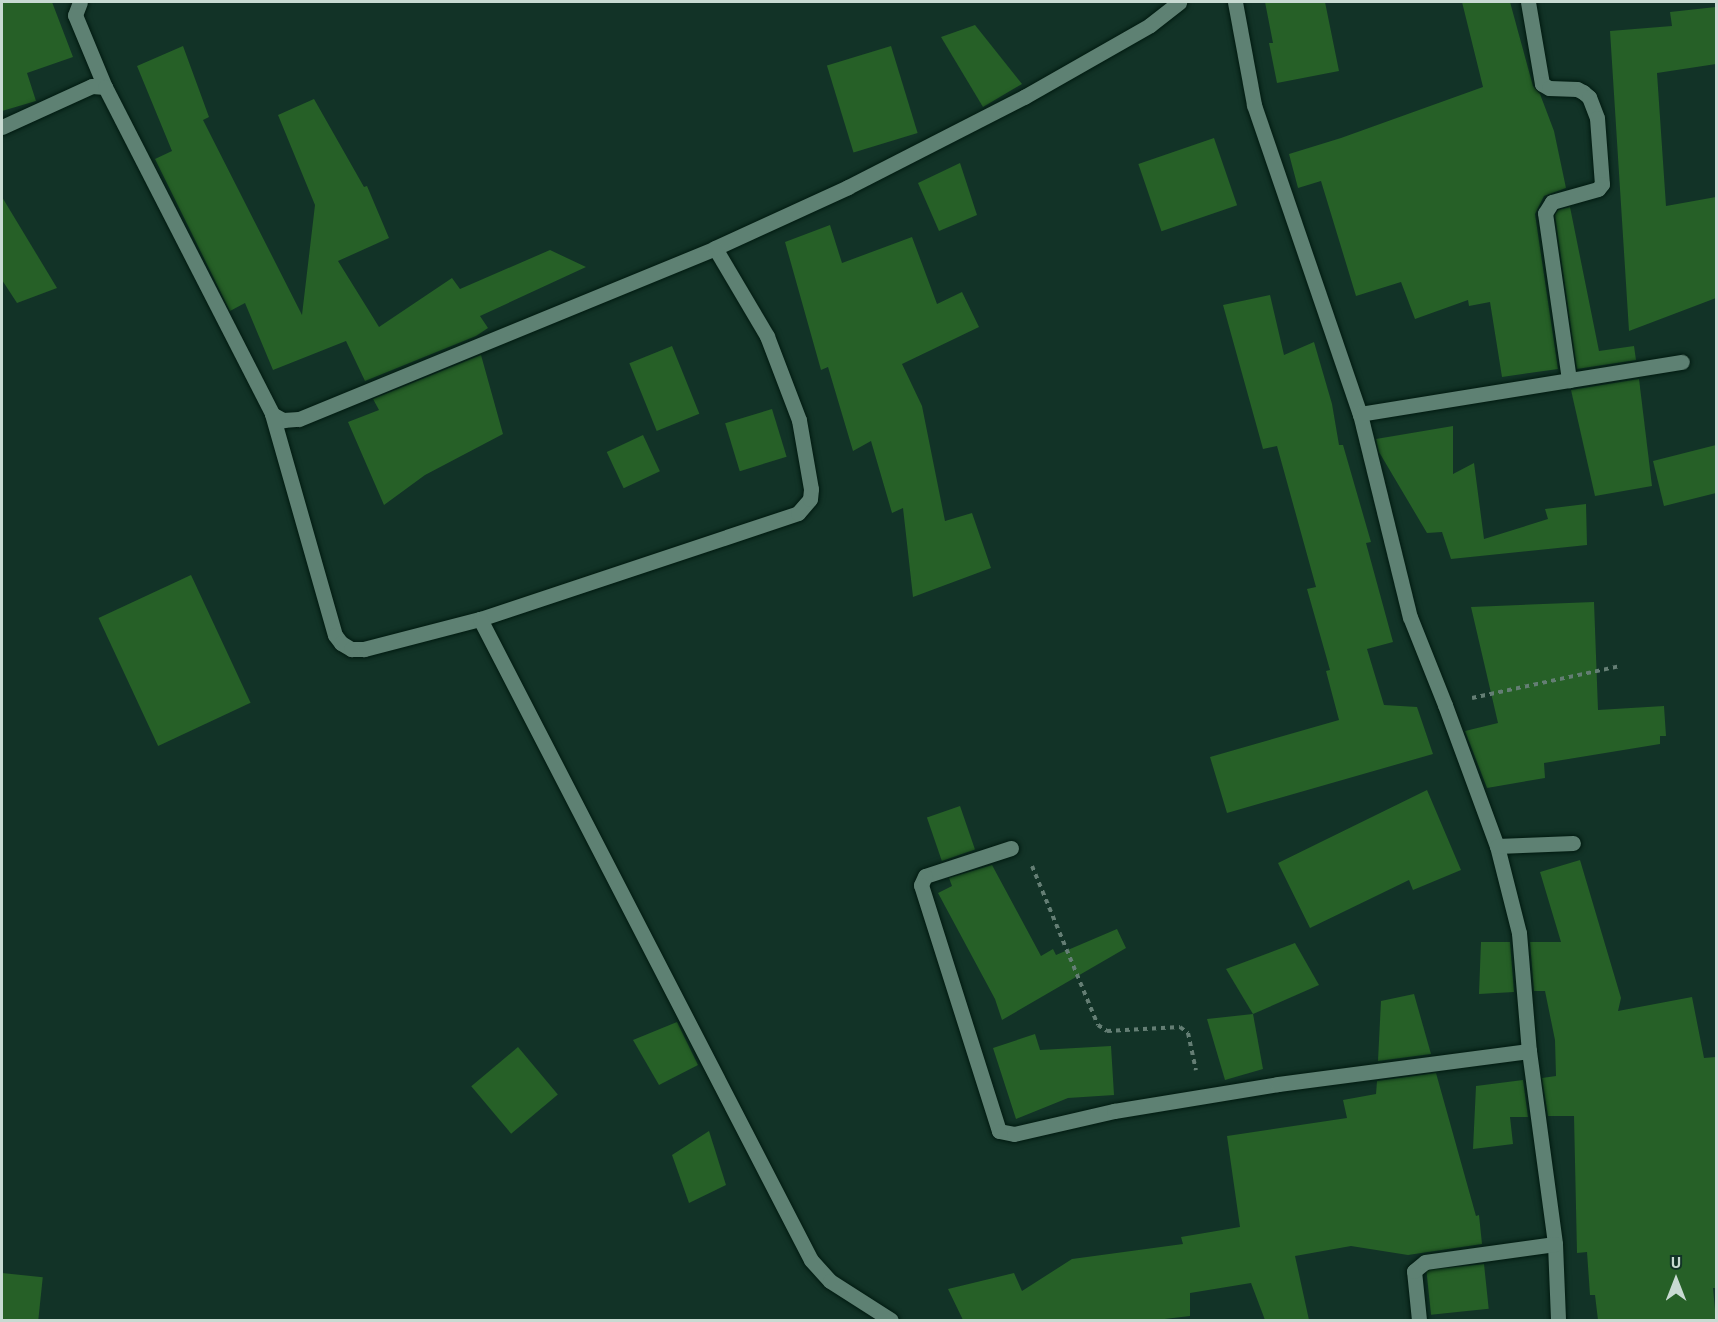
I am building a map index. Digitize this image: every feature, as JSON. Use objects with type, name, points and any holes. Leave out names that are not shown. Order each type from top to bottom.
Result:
[{"type":"street","points":[[80,2],[75,15],[105,87],[272,414],[336,635],[341,644],[351,649],[364,649],[480,619],[798,513],[805,508],[810,499],[811,489],[795,407],[767,336],[715,248]]},
{"type":"street","points":[[272,414],[284,420],[299,419],[715,248],[848,187],[1024,98],[1150,25],[1179,2]]},
{"type":"street","points":[[1235,2],[1254,105],[1360,414],[1410,617],[1497,846],[1519,933],[1529,1051],[1555,1244],[1558,1320]]},
{"type":"street","points":[[1528,2],[1542,84],[1549,88],[1577,89],[1583,92],[1589,98],[1597,118],[1602,184],[1598,189],[1552,202],[1545,213],[1569,380]]},
{"type":"street","points":[[2,127],[92,86],[105,87]]},
{"type":"street","points":[[1360,414],[1682,362]]},
{"type":"street","points":[[480,619],[811,1260],[830,1281],[891,1320]]},
{"type":"street","points":[[1497,846],[1574,843]]},
{"type":"street","points":[[1011,848],[925,876],[921,885],[995,1127],[1004,1133],[1014,1134],[1114,1111],[1202,1096],[1529,1051]]},
{"type":"street","points":[[1419,1320],[1413,1271],[1425,1262],[1555,1244]]},
{"type":"path","points":[[1445,705],[1521,686],[1620,666]]},
{"type":"path","points":[[1011,848],[1023,849],[1027,856],[1098,1025],[1107,1031],[1173,1027],[1188,1033],[1202,1096]]},
{"type":"building","points":[[2,2],[52,2],[73,57],[27,73],[36,101],[2,111]]},
{"type":"building","points":[[1265,2],[1325,2],[1339,71],[1277,83],[1269,43],[1273,43]]},
{"type":"building","points":[[1462,2],[1510,2],[1533,86],[1540,94],[1554,131],[1566,188],[1544,196],[1535,214],[1558,369],[1502,377],[1490,302],[1469,306],[1468,300],[1415,319],[1401,282],[1356,296],[1321,181],[1298,188],[1289,154],[1341,138],[1483,87]]},
{"type":"building","points":[[1716,7],[1716,64],[1657,73],[1666,206],[1716,197],[1716,298],[1629,331],[1610,31],[1672,26],[1670,12]]},
{"type":"building","points":[[975,25],[1022,84],[983,107],[941,37]]},
{"type":"building","points":[[183,46],[209,117],[203,120],[302,315],[315,205],[278,115],[314,99],[364,187],[367,186],[389,238],[338,261],[379,327],[452,278],[460,289],[550,250],[586,267],[480,316],[488,328],[476,336],[365,381],[346,341],[273,370],[245,303],[230,311],[155,159],[172,151],[137,66]]},
{"type":"building","points":[[891,46],[918,133],[854,153],[827,66]]},
{"type":"building","points":[[1214,138],[1237,205],[1161,231],[1138,164]]},
{"type":"building","points":[[960,163],[977,215],[939,231],[918,183]]},
{"type":"building","points":[[2,197],[57,288],[17,303],[2,280]]},
{"type":"building","points":[[1570,207],[1599,351],[1634,346],[1636,360],[1577,369],[1555,215],[1558,210]]},
{"type":"building","points":[[830,225],[842,263],[912,237],[937,304],[962,292],[979,327],[902,364],[922,406],[945,521],[972,513],[991,568],[913,597],[903,508],[892,513],[871,441],[853,451],[828,367],[821,370],[785,242]]},
{"type":"building","points":[[1270,295],[1284,355],[1314,342],[1332,404],[1339,445],[1343,445],[1371,542],[1366,543],[1393,642],[1367,649],[1384,705],[1417,707],[1433,754],[1227,813],[1210,757],[1339,720],[1326,671],[1330,670],[1307,589],[1316,587],[1277,446],[1263,449],[1223,305]]},
{"type":"building","points":[[672,346],[699,414],[657,431],[629,363]]},
{"type":"building","points":[[481,355],[503,434],[425,475],[384,505],[348,422],[379,410],[373,399]]},
{"type":"building","points":[[1639,379],[1652,486],[1595,496],[1571,390]]},
{"type":"building","points":[[772,409],[787,457],[740,471],[725,423]]},
{"type":"building","points":[[1453,426],[1453,474],[1474,463],[1484,539],[1548,519],[1545,509],[1586,504],[1587,545],[1451,559],[1442,532],[1427,533],[1379,452],[1376,439]]},
{"type":"building","points":[[643,435],[660,471],[624,488],[607,452]]},
{"type":"building","points":[[1716,445],[1716,493],[1664,506],[1653,461]]},
{"type":"building","points":[[191,575],[251,703],[158,746],[99,618]]},
{"type":"building","points":[[1594,602],[1598,710],[1664,706],[1666,736],[1660,736],[1660,744],[1544,763],[1545,778],[1487,788],[1465,731],[1498,723],[1471,607]]},
{"type":"building","points":[[1427,790],[1461,870],[1413,890],[1409,880],[1310,928],[1278,863]]},
{"type":"building","points":[[960,806],[975,849],[942,861],[927,817]]},
{"type":"building","points":[[1580,860],[1621,998],[1618,1011],[1692,997],[1704,1058],[1716,1057],[1716,1288],[1713,1288],[1716,1320],[1598,1320],[1595,1295],[1590,1295],[1587,1252],[1577,1253],[1574,1116],[1548,1116],[1542,1078],[1556,1076],[1555,1040],[1545,991],[1534,991],[1530,942],[1561,942],[1540,872]]},
{"type":"building","points":[[992,865],[1041,956],[1053,949],[1056,955],[1117,929],[1126,948],[1002,1020],[995,999],[938,893],[952,886],[949,878]]},
{"type":"building","points":[[1481,942],[1510,942],[1514,992],[1479,994]]},
{"type":"building","points":[[1295,943],[1319,985],[1253,1014],[1226,969]]},
{"type":"building","points":[[1414,994],[1431,1054],[1378,1061],[1381,1001]]},
{"type":"building","points":[[1253,1014],[1263,1069],[1225,1080],[1207,1019]]},
{"type":"building","points":[[677,1022],[698,1065],[659,1085],[633,1040]]},
{"type":"building","points":[[1035,1034],[1040,1050],[1111,1046],[1114,1095],[1068,1098],[1016,1119],[993,1048]]},
{"type":"building","points":[[518,1047],[558,1094],[511,1134],[471,1086]]},
{"type":"building","points":[[1436,1073],[1476,1216],[1479,1215],[1482,1244],[1408,1255],[1351,1246],[1295,1256],[1309,1320],[1265,1320],[1251,1283],[1190,1293],[1190,1316],[1156,1320],[963,1320],[948,1289],[1014,1273],[1022,1291],[1072,1259],[1183,1244],[1181,1237],[1240,1227],[1227,1136],[1347,1118],[1343,1100],[1376,1094],[1377,1081]]},
{"type":"building","points":[[1523,1080],[1528,1117],[1510,1117],[1513,1144],[1473,1149],[1476,1086]]},
{"type":"building","points":[[709,1131],[726,1185],[689,1203],[672,1155]]},
{"type":"building","points":[[1484,1264],[1489,1309],[1431,1315],[1426,1270]]},
{"type":"building","points":[[2,1273],[43,1277],[38,1320],[2,1320]]}]
